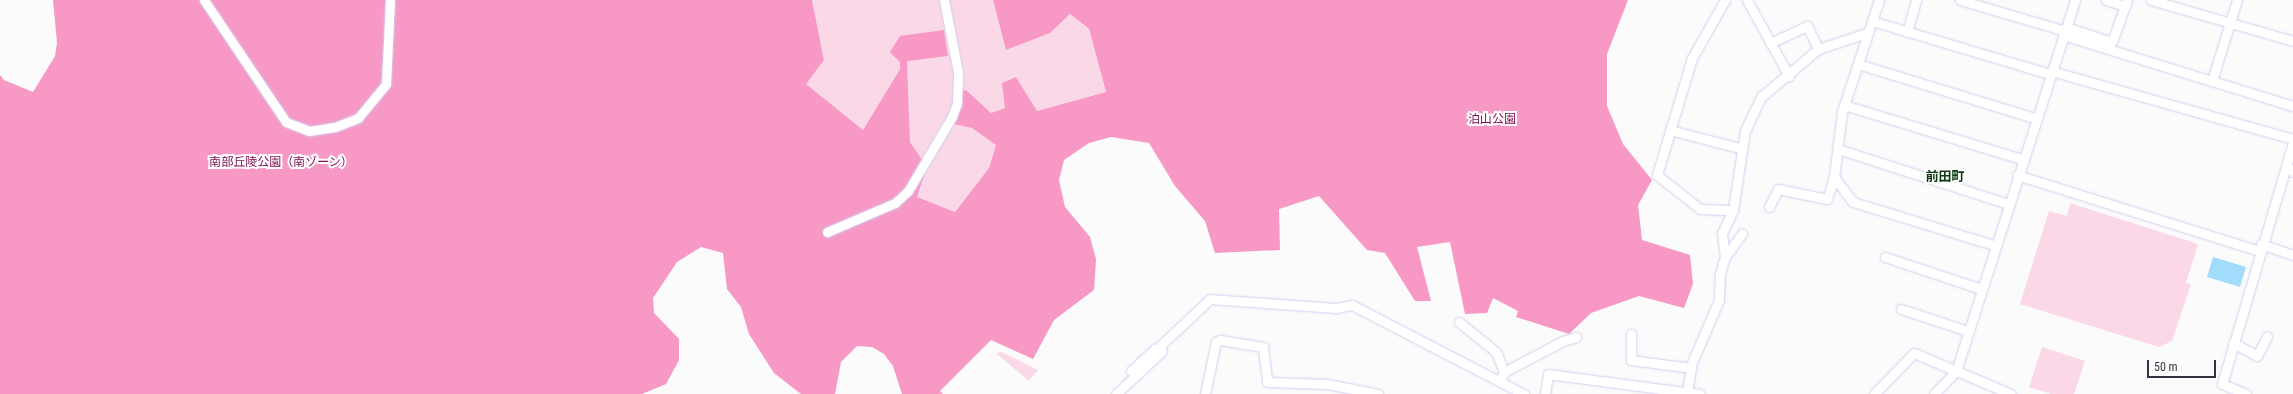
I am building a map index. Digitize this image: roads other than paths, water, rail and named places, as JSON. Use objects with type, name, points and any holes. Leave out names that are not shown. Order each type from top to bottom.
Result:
[{"type":"street","points":[[204,0],[286,122],[309,131],[335,127],[358,118],[386,84],[390,0]]},
{"type":"street","points":[[827,232],[895,204],[908,191],[952,117],[957,103],[958,72],[944,0]]},
{"type":"street","points":[[1725,0],[1692,58],[1657,174],[1700,209],[1733,210]]},
{"type":"street","points":[[1747,0],[1789,76]]},
{"type":"street","points":[[1769,207],[1778,189],[1827,199],[1834,177],[1844,105],[1879,0]]},
{"type":"street","points":[[1907,32],[1916,0]]},
{"type":"street","points":[[1960,0],[2065,31],[2212,81],[2293,106]]},
{"type":"street","points":[[1934,394],[1956,371],[1994,245],[2075,0]]},
{"type":"street","points":[[2065,31],[2112,42],[2126,3],[2106,0]]},
{"type":"street","points":[[2151,0],[2293,41]]},
{"type":"street","points":[[2212,81],[2237,0]]},
{"type":"street","points":[[1872,21],[2293,141],[2260,247],[2222,384],[2246,394]]},
{"type":"street","points":[[1770,42],[1807,26],[1818,49]]},
{"type":"street","points":[[1725,257],[1722,233],[1733,210],[1745,132],[1761,97],[1789,76],[1818,49],[1867,33]]},
{"type":"street","points":[[1858,64],[2035,118]]},
{"type":"street","points":[[1844,105],[2022,159]]},
{"type":"street","points":[[1670,130],[1742,149]]},
{"type":"street","points":[[1838,149],[2008,204]]},
{"type":"street","points":[[2286,165],[2293,172]]},
{"type":"street","points":[[2017,175],[2260,247],[2293,255]]},
{"type":"street","points":[[1834,177],[1853,202],[1994,245]]},
{"type":"street","points":[[1687,394],[1691,368],[1719,300],[1720,274],[1725,257],[1742,234]]},
{"type":"street","points":[[1885,257],[1981,289]]},
{"type":"street","points":[[1131,371],[1210,299],[1336,308],[1352,305],[1524,394]]},
{"type":"street","points":[[1901,309],[1968,331]]},
{"type":"street","points":[[1459,322],[1496,352],[1504,372]]},
{"type":"street","points":[[1631,334],[1631,360],[1691,368]]},
{"type":"street","points":[[2233,343],[2257,356],[2267,336]]},
{"type":"street","points":[[1500,381],[1504,372],[1563,340],[1576,337]]},
{"type":"street","points":[[1205,394],[1216,342],[1220,340],[1263,347],[1267,382],[1327,384],[1378,394]]},
{"type":"street","points":[[1116,394],[1161,352],[1161,345]]},
{"type":"street","points":[[1874,394],[1914,353],[1997,391],[2011,394]]},
{"type":"street","points":[[1545,394],[1548,374],[1687,394],[1700,394]]},
{"type":"water","points":[[2213,257],[2246,267],[2240,287],[2207,277]]},
{"type":"district","name":"前田町","points":[[1945,177]]},
{"type":"park label","name":"泊山公園","points":[[1492,120]]},
{"type":"park label","name":"南部丘陵公園（南ゾーン）","points":[[281,163]]}]
